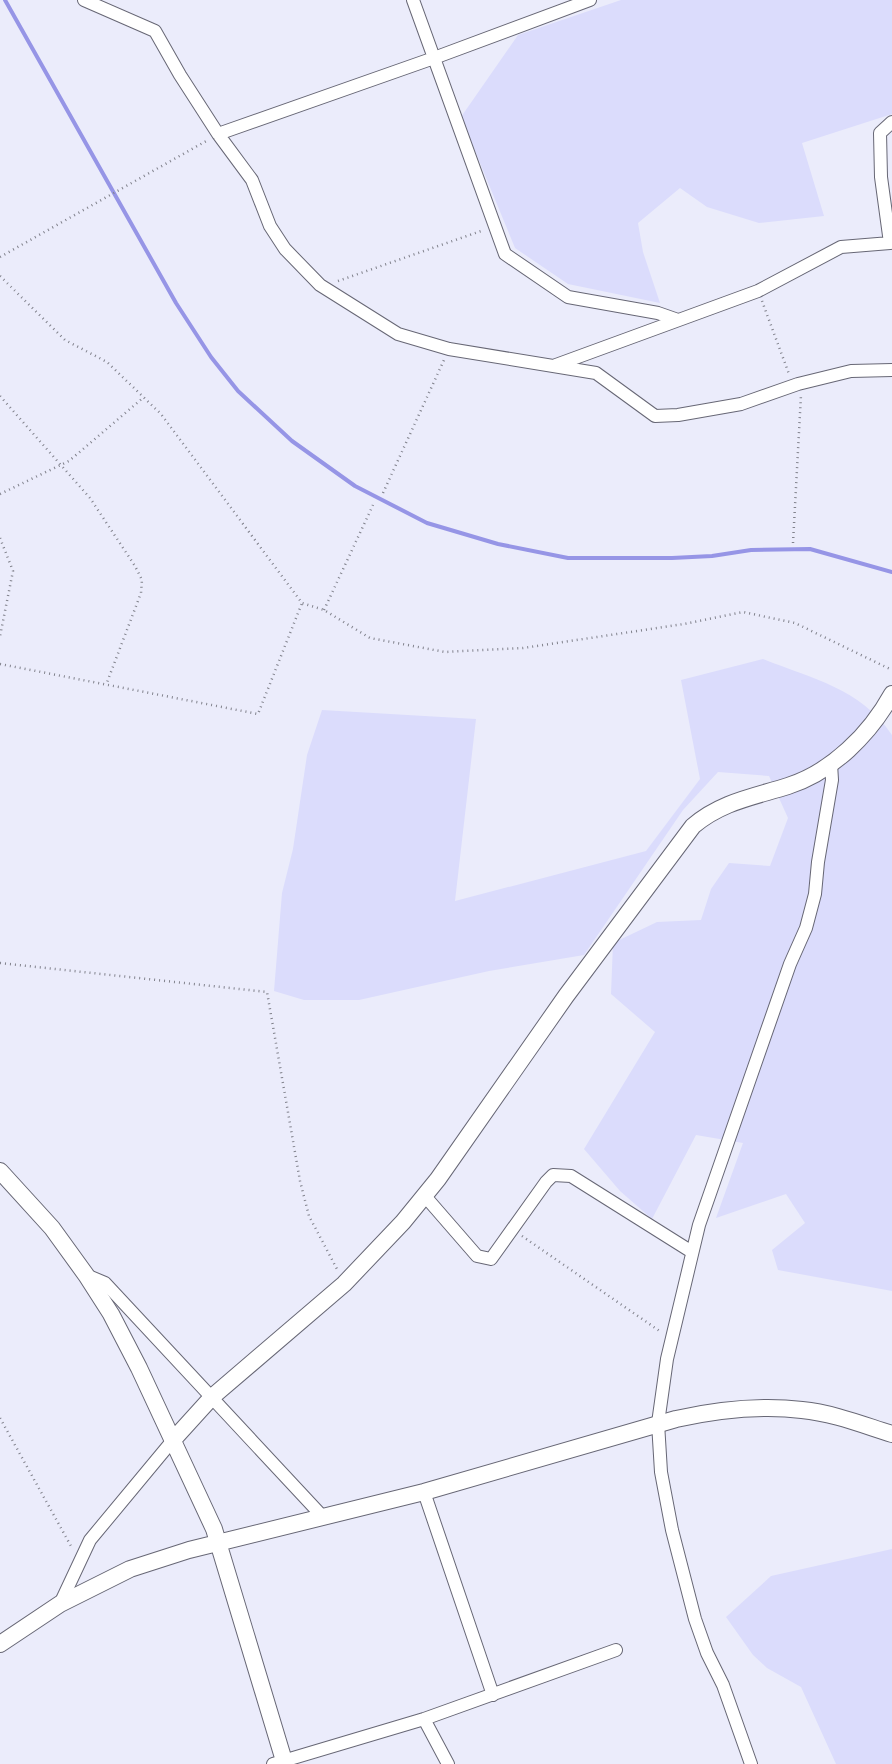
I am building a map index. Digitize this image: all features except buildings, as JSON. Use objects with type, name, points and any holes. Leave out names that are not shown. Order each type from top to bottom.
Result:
[{"type":"street","points":[[84,0],[155,31],[180,75],[218,134],[252,180],[270,226],[285,249],[322,287],[398,334],[449,349],[596,373],[655,416],[678,415],[741,404],[796,385],[851,371],[892,370]]},
{"type":"street","points":[[413,0],[493,227],[505,254],[568,298],[658,313],[678,320]]},
{"type":"street","points":[[218,134],[434,58],[590,0]]},
{"type":"street","points":[[554,366],[758,291],[841,247],[890,243],[881,177],[880,133],[892,122]]},
{"type":"street","points":[[60,1604],[90,1540],[173,1440],[212,1397],[344,1284],[424,1195],[566,996],[693,826],[707,814],[734,801],[788,786],[818,773],[831,764],[872,724],[892,694]]},
{"type":"street","points":[[751,1764],[723,1685],[707,1653],[695,1618],[672,1530],[662,1472],[658,1424],[672,1339],[699,1225],[790,964],[806,928],[815,894],[818,862],[832,780],[831,764]]},
{"type":"street","points":[[0,1171],[52,1228],[86,1275],[111,1314],[173,1440],[219,1543],[281,1763],[424,1719],[616,1650]]},
{"type":"street","points":[[424,1195],[476,1256],[492,1259],[553,1175],[571,1176],[692,1252]]},
{"type":"street","points":[[86,1275],[105,1283],[323,1517]]},
{"type":"street","points":[[0,1644],[60,1604],[130,1568],[219,1543],[424,1492],[658,1424],[706,1412],[743,1409],[802,1410],[843,1418],[892,1434]]},
{"type":"street","points":[[424,1492],[493,1695]]},
{"type":"street","points":[[424,1719],[448,1764]]},
{"type":"path","points":[[0,257],[218,134]]},
{"type":"path","points":[[322,287],[493,227]]},
{"type":"path","points":[[0,276],[65,340],[107,362],[161,414],[302,603],[324,610],[370,638],[445,652],[522,648],[684,624],[743,612],[796,623],[892,670]]},
{"type":"path","points":[[758,291],[802,398],[793,543]]},
{"type":"path","points":[[383,493],[449,349]]},
{"type":"path","points":[[0,396],[90,498],[127,553],[142,580],[141,593],[106,685]]},
{"type":"path","points":[[0,494],[62,465],[144,397]]},
{"type":"path","points":[[324,610],[373,505]]},
{"type":"path","points":[[0,538],[13,571],[0,636]]},
{"type":"path","points":[[0,664],[258,714],[302,603]]},
{"type":"path","points":[[0,963],[267,992],[300,1181],[309,1216],[344,1284]]},
{"type":"path","points":[[512,1230],[672,1339]]},
{"type":"path","points":[[0,1418],[80,1562]]},
{"type":"shaded area","points":[[621,0],[892,0],[892,114],[802,143],[824,216],[759,223],[707,207],[680,188],[638,223],[643,252],[660,303],[568,284],[515,248],[461,117],[518,35]]},
{"type":"shaded area","points":[[763,659],[817,679],[850,696],[879,719],[892,735],[892,1291],[778,1270],[772,1250],[805,1223],[786,1194],[716,1218],[743,1143],[696,1135],[652,1219],[620,1191],[584,1149],[655,1032],[611,994],[613,943],[657,922],[701,920],[711,889],[729,863],[770,866],[788,818],[769,776],[718,772],[683,810],[584,955],[489,971],[359,1000],[304,1000],[274,991],[282,893],[293,849],[307,755],[322,710],[476,719],[455,901],[646,851],[700,779],[681,680]]},
{"type":"shaded area","points":[[892,1549],[892,1764],[836,1764],[801,1687],[767,1668],[753,1655],[726,1617],[771,1576]]},
{"type":"waterway","points":[[5,0],[176,303],[211,357],[238,391],[292,441],[355,486],[427,523],[498,544],[568,558],[672,558],[712,556],[751,550],[810,549],[892,572]]}]
